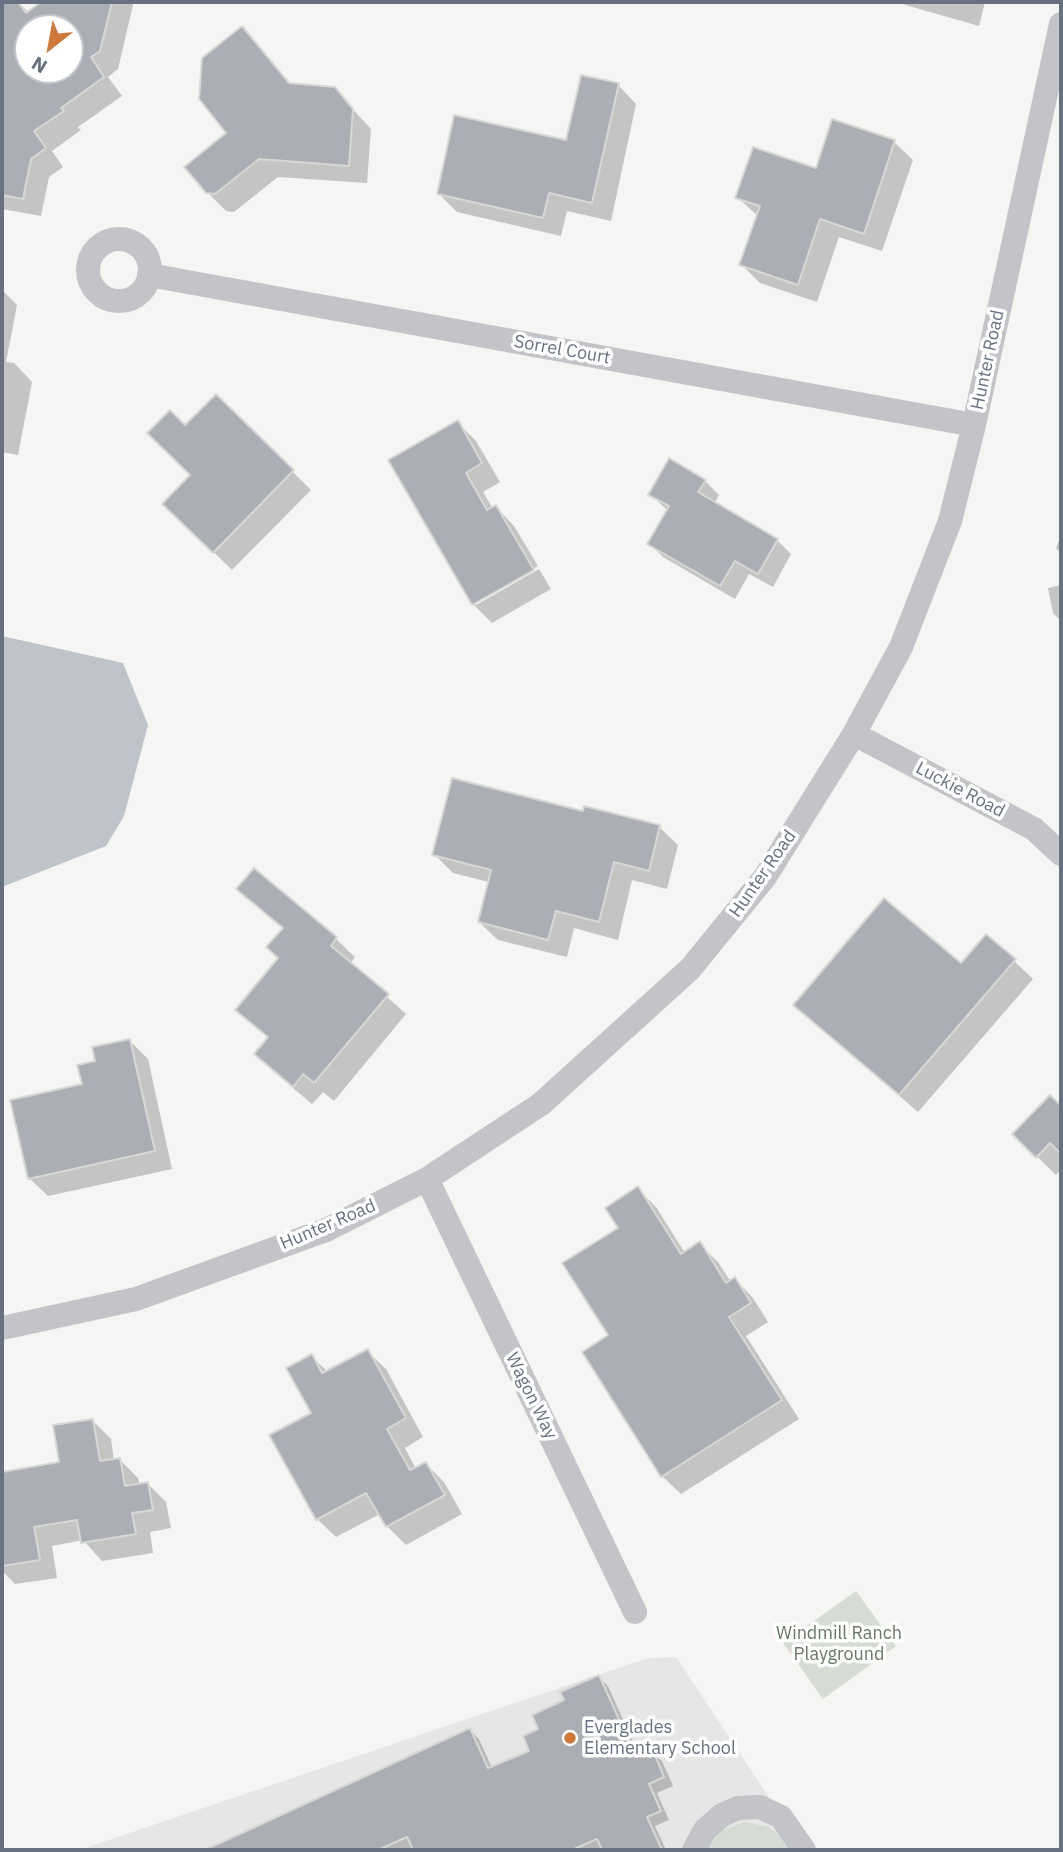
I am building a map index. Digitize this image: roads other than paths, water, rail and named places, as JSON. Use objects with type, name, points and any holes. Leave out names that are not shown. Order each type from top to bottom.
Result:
[{"type":"street","name":"Hunter Road","points":[[2,1328],[136,1299],[326,1230],[428,1180],[541,1104],[690,969],[765,877],[854,734],[901,647],[950,521],[974,425],[1060,37]]},
{"type":"street","name":"Sorrel Court","points":[[149,275],[974,425]]},
{"type":"street","name":"Luckie Road","points":[[854,734],[1034,830],[1061,854]]},
{"type":"street","name":"Wagon Way","points":[[428,1180],[635,1612]]},
{"type":"street","points":[[694,1850],[705,1830],[722,1815],[738,1808],[760,1807],[781,1818],[804,1850]]},
{"type":"place","name":"Everglades Elementary School","points":[[570,1738]]},
{"type":"park label","name":"Windmill Ranch Playground","points":[[839,1644]]}]
